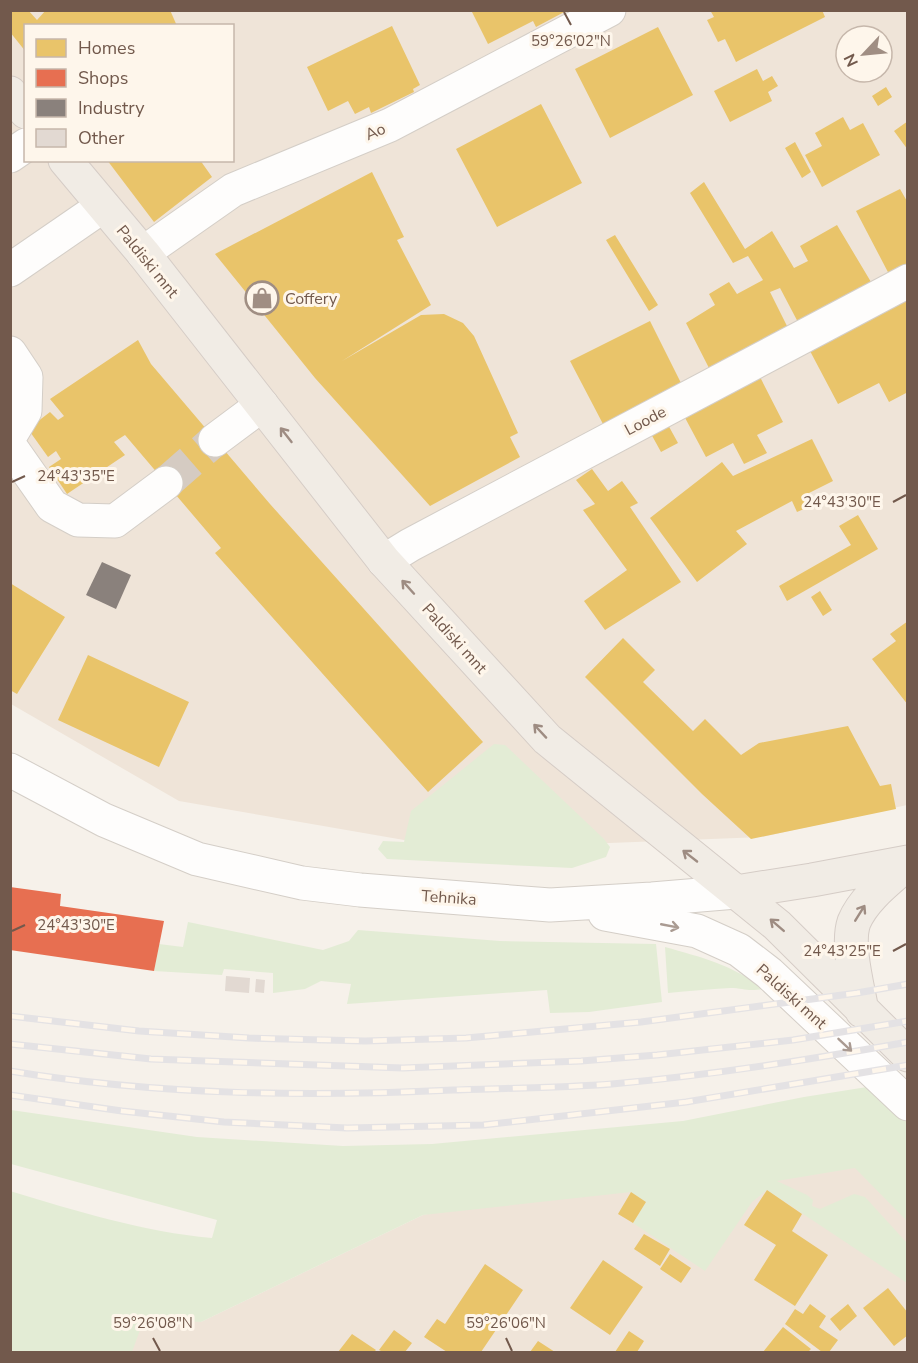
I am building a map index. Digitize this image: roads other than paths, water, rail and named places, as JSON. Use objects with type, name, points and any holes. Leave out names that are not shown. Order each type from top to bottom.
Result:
[{"type":"main road","points":[[10,93],[24,110]]},
{"type":"main road","name":"Paldiski mnt","points":[[67,162],[104,206],[152,245],[262,405],[397,553],[547,739],[736,891],[794,941],[908,1055]]},
{"type":"main road","points":[[862,1011],[851,941],[854,922],[870,897],[908,863]]},
{"type":"main road","name":"Tehnika","points":[[736,891],[908,863]]},
{"type":"street","name":"Ao","points":[[152,245],[233,190],[390,125],[609,10]]},
{"type":"street","points":[[10,156],[24,146]]},
{"type":"street","points":[[10,270],[104,206]]},
{"type":"street","name":"Loode","points":[[397,553],[908,281]]},
{"type":"street","points":[[10,353],[26,377],[25,411],[10,436]]},
{"type":"street","points":[[216,440],[262,405]]},
{"type":"street","points":[[10,446],[52,506],[78,520],[115,521],[166,483]]},
{"type":"street","name":"Tehnika","points":[[10,770],[104,820],[197,859],[302,883],[360,890],[550,905],[736,891]]},
{"type":"street","name":"Paldiski mnt","points":[[550,905],[697,931],[739,950],[770,973],[908,1104]]},
{"type":"tunnel","points":[[166,483],[215,440]]},
{"type":"railway","points":[[10,1016],[139,1031],[249,1038],[365,1041],[466,1038],[641,1022],[908,984]]},
{"type":"railway","points":[[10,1044],[151,1059],[403,1068],[581,1061],[657,1055],[793,1040],[908,1021]]},
{"type":"railway","points":[[10,1071],[65,1079],[176,1089],[287,1093],[398,1092],[612,1084],[760,1066],[908,1042]]},
{"type":"railway","points":[[10,1095],[122,1111],[224,1122],[347,1128],[483,1125],[686,1102],[908,1065]]},
{"type":"place","name":"Coffery","points":[[262,298]]}]
